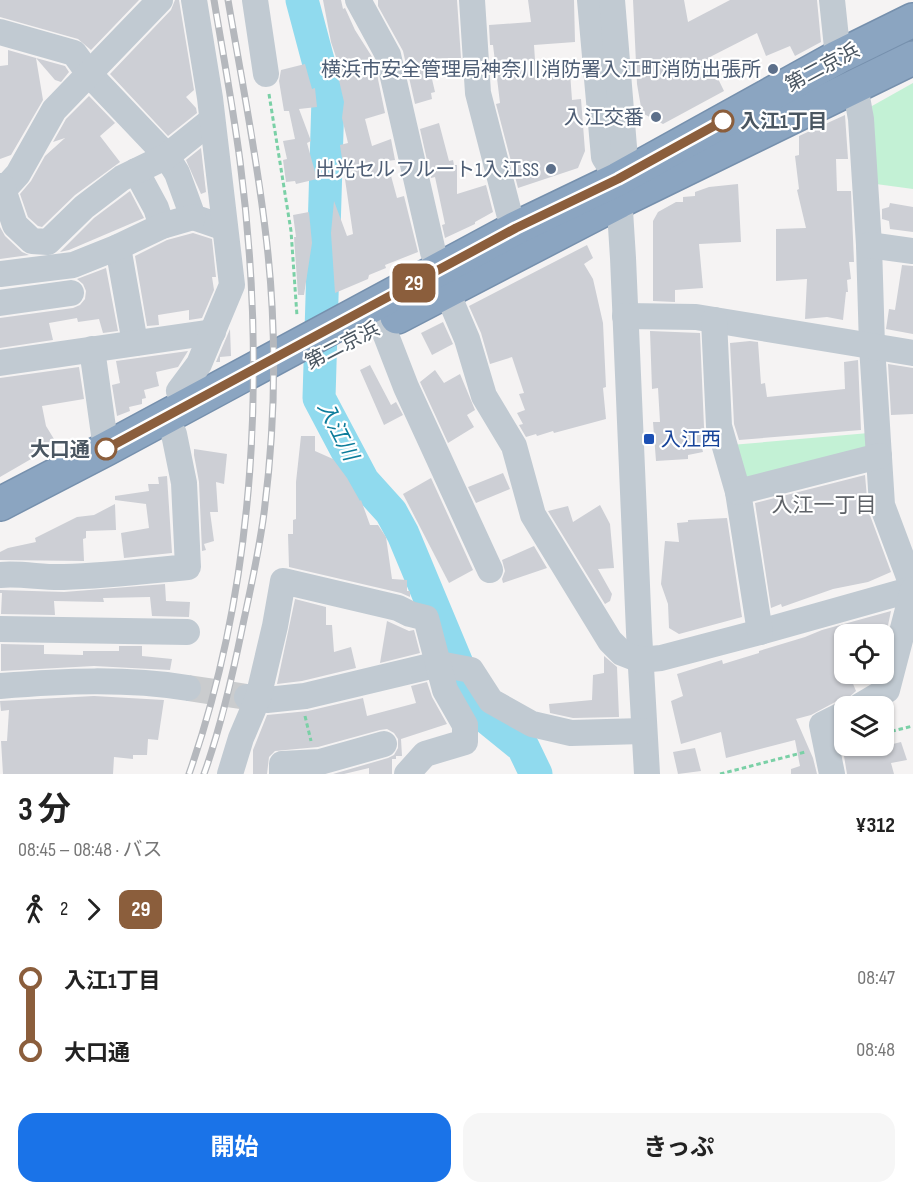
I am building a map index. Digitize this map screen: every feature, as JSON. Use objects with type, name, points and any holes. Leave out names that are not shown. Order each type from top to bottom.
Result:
[{"type":"highway","name":"第二京浜","points":[[0,528],[180,420],[295,345],[382,325],[516,228],[619,190],[838,57],[913,20]]},
{"type":"highway","name":"第二京浜","points":[[341,334],[619,190],[913,58]]},
{"type":"highway","name":"第二京浜","points":[[0,504],[106,449],[180,420]]},
{"type":"street","points":[[160,0],[54,110],[18,174],[9,184],[1,186],[15,225],[32,241],[48,242],[84,207],[122,178],[167,156],[212,120]]},
{"type":"street","points":[[0,575],[62,577],[188,567],[179,391],[198,364],[232,285],[212,120],[194,0]]},
{"type":"street","points":[[255,0],[266,74]]},
{"type":"street","points":[[358,0],[388,55],[433,252],[467,339],[484,396],[514,446],[533,515],[610,641],[622,653],[640,660],[661,658],[913,589]]},
{"type":"street","points":[[472,0],[478,93],[509,213],[516,228]]},
{"type":"street","points":[[590,0],[604,158],[619,190]]},
{"type":"street","points":[[612,0],[624,147],[619,190],[643,731],[647,774]]},
{"type":"street","points":[[832,0],[838,57]]},
{"type":"street","points":[[0,32],[74,53],[90,75],[167,156],[177,173],[193,217]]},
{"type":"street","points":[[855,86],[861,119],[882,505],[913,589],[887,690],[877,696]]},
{"type":"street","points":[[136,171],[156,208],[162,226]]},
{"type":"street","points":[[0,274],[73,265],[162,226],[193,217],[225,228]]},
{"type":"street","points":[[869,244],[913,251]]},
{"type":"street","points":[[118,247],[135,343]]},
{"type":"street","points":[[0,303],[71,293]]},
{"type":"street","points":[[624,316],[696,317],[913,353]]},
{"type":"street","points":[[714,320],[719,426],[738,492],[760,632]]},
{"type":"street","points":[[382,325],[406,387],[490,570]]},
{"type":"street","points":[[0,363],[213,332]]},
{"type":"street","points":[[92,349],[106,449]]},
{"type":"street","points":[[738,492],[879,456]]},
{"type":"street","points":[[230,774],[275,626],[283,581],[398,608],[426,618],[445,690],[465,726],[465,742],[425,754],[407,774]]},
{"type":"street","points":[[0,629],[187,632]]},
{"type":"street","points":[[252,698],[267,700],[300,696],[439,664],[471,670],[491,700],[532,724],[571,733],[643,731]]},
{"type":"street","points":[[0,686],[106,681],[188,688]]},
{"type":"street","points":[[832,774],[822,726],[834,719]]},
{"type":"street","points":[[282,774],[282,764],[316,762],[384,744]]},
{"type":"path","points":[[266,74],[291,231],[295,345]]},
{"type":"path","points":[[300,696],[316,762]]},
{"type":"path","points":[[894,731],[913,726]]},
{"type":"path","points":[[720,774],[826,747]]},
{"type":"green space","points":[[913,83],[913,189],[876,184],[872,106]]},
{"type":"green space","points":[[869,433],[871,446],[743,486],[731,445]]},
{"type":"building","points":[[0,0],[139,0],[91,50],[78,39],[0,17]]},
{"type":"building","points":[[175,0],[179,0],[194,90],[186,97],[196,108],[197,113],[168,136],[110,74],[171,10]]},
{"type":"building","points":[[323,0],[341,0],[343,9],[345,8],[355,30],[374,60],[385,113],[365,119],[372,146],[391,139],[395,160],[387,161],[397,198],[404,196],[418,252],[385,265],[386,268],[369,275],[368,279],[335,293],[331,233],[334,201],[347,236],[353,234],[340,145],[348,143],[342,118],[344,102],[338,76],[342,75],[331,42]]},
{"type":"building","points":[[378,0],[457,0],[461,58],[433,63],[429,66],[435,92],[431,93],[432,99],[415,104],[403,51],[378,6]]},
{"type":"building","points":[[528,0],[574,0],[575,42],[534,45],[536,75],[570,72],[572,100],[581,99],[585,151],[578,168],[518,188],[496,104],[500,103],[493,45],[490,45],[489,25],[531,22]]},
{"type":"building","points":[[633,0],[684,0],[688,22],[730,0],[817,0],[821,42],[795,56],[790,46],[766,56],[757,33],[708,58],[724,91],[663,124],[642,113],[637,84]]},
{"type":"building","points":[[8,50],[36,58],[43,100],[11,155],[0,159],[0,66],[8,65]]},
{"type":"building","points":[[36,58],[65,66],[69,72],[61,82],[55,80]]},
{"type":"building","points":[[305,64],[312,89],[315,88],[317,107],[299,109],[311,141],[307,143],[317,179],[296,184],[295,181],[286,182],[283,160],[287,159],[283,141],[295,139],[289,111],[284,111],[279,81],[281,70]]},
{"type":"building","points":[[89,96],[115,123],[100,136],[120,162],[75,195],[42,227],[38,226],[28,217],[20,194],[31,181],[45,156],[65,138],[53,142],[66,119]]},
{"type":"building","points":[[845,115],[848,159],[836,159],[837,191],[851,191],[854,262],[849,262],[851,279],[847,280],[848,292],[846,292],[843,320],[827,317],[805,319],[807,279],[776,281],[776,229],[806,228],[797,190],[799,189],[795,156],[799,155],[799,136]]},
{"type":"building","points":[[439,123],[449,161],[453,160],[454,165],[457,165],[457,194],[486,185],[493,212],[475,224],[445,238],[442,225],[445,224],[435,177],[431,178],[420,129]]},
{"type":"building","points":[[201,148],[206,192],[201,194],[186,160]]},
{"type":"building","points":[[738,184],[741,242],[699,244],[703,288],[675,290],[675,302],[653,301],[653,221],[658,212],[676,202],[683,202],[683,197],[695,196],[695,192],[709,187]]},
{"type":"building","points":[[130,191],[144,218],[60,252],[94,218]]},
{"type":"building","points":[[890,203],[913,207],[913,232],[890,229],[889,221],[882,219],[882,209],[889,207]]},
{"type":"building","points":[[309,212],[312,243],[304,295],[298,295],[293,215]]},
{"type":"building","points":[[0,227],[5,236],[22,252],[29,255],[0,259]]},
{"type":"building","points":[[193,233],[212,239],[216,277],[212,277],[214,290],[202,318],[189,320],[189,310],[158,315],[159,325],[147,326],[135,256],[167,240]]},
{"type":"building","points":[[587,245],[593,258],[584,264],[593,279],[603,323],[606,387],[603,388],[606,419],[554,433],[553,431],[526,437],[519,425],[523,424],[517,413],[525,410],[519,394],[524,393],[512,357],[490,364],[481,333],[469,306]]},
{"type":"building","points":[[902,265],[913,266],[913,334],[886,329],[889,309],[895,310]]},
{"type":"building","points":[[106,268],[118,331],[103,333],[99,319],[78,322],[77,318],[49,323],[53,340],[0,348],[0,318],[73,308],[80,305],[85,299],[86,291],[77,279]]},
{"type":"building","points":[[443,322],[453,344],[432,355],[421,333]]},
{"type":"building","points":[[230,329],[231,356],[220,357],[220,362],[216,362]]},
{"type":"building","points":[[650,331],[700,333],[704,427],[710,447],[702,448],[703,452],[688,455],[688,459],[656,461],[653,422],[660,422],[658,388],[652,389]]},
{"type":"building","points":[[758,342],[761,384],[765,383],[767,397],[845,389],[844,362],[858,360],[861,430],[739,440],[734,424],[730,343]]},
{"type":"building","points":[[188,351],[178,367],[156,372],[159,386],[144,390],[146,398],[142,399],[142,404],[129,407],[130,411],[117,416],[112,385],[120,383],[116,361]]},
{"type":"building","points":[[888,364],[913,368],[913,414],[891,415]]},
{"type":"building","points":[[370,365],[391,405],[396,402],[403,415],[384,425],[360,370]]},
{"type":"building","points":[[79,367],[84,399],[42,406],[46,426],[57,444],[0,477],[0,378]]},
{"type":"building","points":[[435,370],[444,383],[460,374],[475,410],[467,415],[474,427],[448,443],[420,382]]},
{"type":"building","points":[[301,436],[315,436],[315,451],[333,459],[347,478],[361,500],[370,525],[378,525],[386,537],[392,579],[407,580],[407,591],[410,591],[410,597],[289,567],[288,534],[293,534],[293,520],[296,519],[296,482]]},
{"type":"building","points":[[194,449],[227,454],[224,484],[216,482],[218,512],[210,512],[214,541],[204,544],[206,550],[202,551],[199,482]]},
{"type":"building","points":[[503,473],[510,489],[476,503],[468,487]]},
{"type":"building","points":[[865,475],[868,510],[891,572],[868,582],[833,589],[782,607],[781,604],[771,608],[755,503]]},
{"type":"building","points":[[167,476],[172,553],[124,558],[121,533],[149,528],[146,504],[115,500],[115,496],[149,491],[148,484],[159,484],[158,477]]},
{"type":"building","points":[[431,478],[473,570],[449,583],[403,494]]},
{"type":"building","points":[[115,504],[116,530],[86,531],[86,538],[83,539],[84,561],[0,560],[0,552],[8,548],[36,542],[35,538],[77,517],[94,515]]},
{"type":"building","points":[[600,505],[610,524],[614,568],[598,569],[612,594],[610,601],[605,604],[548,511],[568,506],[573,522]]},
{"type":"building","points":[[727,518],[742,617],[679,634],[669,628],[668,604],[661,584],[665,541],[679,542],[677,523],[688,522],[688,520]]},
{"type":"building","points":[[534,546],[547,568],[503,583],[505,571],[502,560]]},
{"type":"building","points":[[165,584],[166,601],[190,602],[189,617],[152,616],[150,597],[103,598],[104,602],[54,601],[55,615],[1,614],[2,593],[0,590],[64,592]]},
{"type":"building","points":[[295,599],[326,607],[326,625],[332,625],[334,652],[351,647],[356,668],[302,681],[277,684]]},
{"type":"building","points":[[891,611],[888,624],[844,624]]},
{"type":"building","points":[[387,621],[409,631],[414,630],[420,653],[380,663]]},
{"type":"building","points":[[834,627],[834,684],[853,684],[856,691],[850,696],[834,696],[834,703],[811,715],[796,719],[813,758],[817,774],[791,774],[791,769],[800,766],[795,740],[726,758],[721,732],[681,744],[671,701],[683,696],[677,674],[722,660],[723,664]]},
{"type":"building","points":[[1,644],[44,645],[44,654],[83,655],[83,651],[119,651],[119,646],[142,646],[142,656],[172,659],[170,670],[94,666],[1,671]]},
{"type":"building","points":[[604,656],[617,667],[619,717],[573,718],[550,713],[549,704],[592,700],[593,675],[604,673]]},
{"type":"building","points":[[427,682],[432,697],[447,724],[401,739],[402,756],[392,759],[392,774],[369,774],[369,768],[344,774],[333,774],[394,755],[398,748],[398,739],[387,729],[318,747],[275,751],[269,757],[267,774],[253,774],[253,750],[267,715],[308,711],[363,698],[367,716],[416,703],[411,686]]},
{"type":"building","points":[[94,696],[164,700],[158,740],[148,739],[147,755],[133,755],[133,759],[114,757],[113,774],[3,774],[1,741],[7,741],[9,710],[1,711],[0,701]]},
{"type":"building","points":[[901,742],[907,760],[891,763],[894,774],[847,774],[844,756],[894,756],[894,744]]},
{"type":"building","points":[[695,748],[701,771],[678,774],[673,752]]},
{"type":"waterway","name":"入江川","points":[[302,0],[328,98],[319,398],[363,481],[391,512],[403,534],[476,709],[523,747],[536,774]]},
{"type":"tunnel","points":[[188,688],[247,697]]},
{"type":"railway","points":[[189,774],[212,700],[229,625],[242,548],[250,471],[253,393],[253,315],[248,238],[240,161],[214,0]]},
{"type":"railway","points":[[204,774],[226,702],[257,557],[268,478],[273,407],[274,371],[269,263],[253,142],[228,0]]},
{"type":"bus line","name":"29","points":[[106,449],[516,228],[618,179],[723,121]]},
{"type":"place","name":"横浜市安全管理局神奈川消防署入江町消防出張所","points":[[773,69]]},
{"type":"place","name":"入江交番","points":[[656,117]]},
{"type":"place","name":"入江1丁目","points":[[723,121]]},
{"type":"place","name":"出光セルフルート1入江SS","points":[[551,169]]},
{"type":"place","name":"入江西","points":[[649,439]]},
{"type":"place","name":"大口通","points":[[106,449]]},
{"type":"district","name":"入江一丁目","points":[[824,505]]}]
